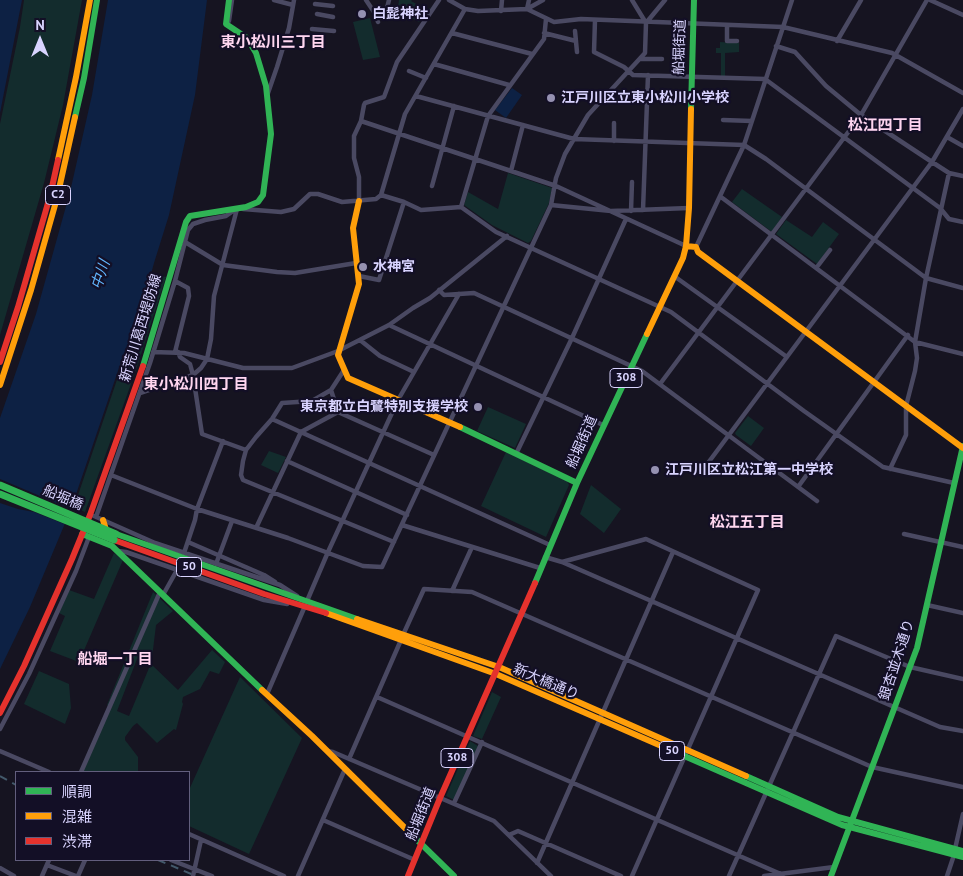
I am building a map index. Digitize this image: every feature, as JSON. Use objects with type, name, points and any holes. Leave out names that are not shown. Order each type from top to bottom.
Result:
[{"type":"main road","name":"C2","points":[[0,362],[50,196],[75,85],[90,0]]},
{"type":"main road","name":"C2","points":[[0,385],[31,290],[57,198],[84,78],[97,0]]},
{"type":"main road","points":[[229,0],[226,24],[229,26]]},
{"type":"main road","name":"船堀街道","points":[[408,876],[577,483],[683,258],[686,246],[688,208],[694,0]]},
{"type":"main road","name":"新荒川葛西堤防線","points":[[0,713],[85,535],[96,517],[142,377],[187,218],[258,202],[263,195],[271,145],[264,79],[251,43],[242,33],[229,26]]},
{"type":"main road","points":[[359,201],[353,228],[359,284],[346,330],[338,350],[338,355],[348,378],[449,422],[577,483]]},
{"type":"main road","points":[[686,246],[696,247],[698,252],[963,447]]},
{"type":"main road","name":"銀杏並木通り","points":[[831,876],[917,648],[963,447]]},
{"type":"main road","name":"船堀橋","points":[[0,485],[114,540]]},
{"type":"main road","name":"船堀橋","points":[[0,494],[114,540]]},
{"type":"main road","points":[[96,517],[114,540],[118,551],[327,751],[454,876]]},
{"type":"main road","points":[[85,535],[114,540]]},
{"type":"main road","name":"新大橋通り","points":[[114,540],[497,670],[850,824],[955,852],[963,857]]},
{"type":"main road","name":"新大橋通り","points":[[955,852],[963,851]]},
{"type":"street","points":[[229,26],[232,0]]},
{"type":"street","points":[[267,94],[289,28],[293,2],[274,0]]},
{"type":"street","points":[[366,0],[378,22]]},
{"type":"street","points":[[374,12],[387,8],[389,0]]},
{"type":"street","points":[[359,201],[358,177],[354,158],[354,136],[361,122],[365,103],[384,97],[397,62],[439,0]]},
{"type":"street","points":[[449,0],[466,10],[478,11],[527,9],[543,0]]},
{"type":"street","points":[[501,10],[502,0]]},
{"type":"street","points":[[527,9],[529,0]]},
{"type":"street","points":[[111,475],[197,509],[328,552],[363,566],[382,567],[551,205],[560,164],[588,115],[630,72],[645,53],[646,23],[632,0]]},
{"type":"street","points":[[646,23],[665,0]]},
{"type":"street","points":[[696,247],[744,145],[792,0]]},
{"type":"street","points":[[837,41],[861,0]]},
{"type":"street","points":[[660,384],[861,114],[928,0],[963,15]]},
{"type":"street","points":[[315,4],[333,6]]},
{"type":"street","points":[[527,9],[554,22],[581,19],[783,27],[895,54],[963,93]]},
{"type":"street","points":[[280,585],[156,544],[96,517],[140,393],[142,377],[153,352],[175,281],[184,242],[188,230],[193,224],[226,216],[237,208],[281,212],[294,209],[310,194],[318,194],[342,202],[376,199],[381,195],[405,114],[466,10]]},
{"type":"street","points":[[317,14],[333,17]]},
{"type":"street","points":[[461,207],[488,116],[544,39],[546,19]]},
{"type":"street","points":[[595,20],[594,52],[624,67],[633,75],[766,79],[940,208],[949,219],[963,222]]},
{"type":"street","points":[[727,25],[727,41],[737,41]]},
{"type":"street","points":[[312,29],[334,31]]},
{"type":"street","points":[[575,31],[577,52]]},
{"type":"street","points":[[544,32],[576,41]]},
{"type":"street","points":[[452,33],[532,54]]},
{"type":"street","points":[[776,46],[795,52],[826,86],[861,114],[932,162],[949,172],[963,176]]},
{"type":"street","points":[[641,59],[662,59]]},
{"type":"street","points":[[434,64],[509,85]]},
{"type":"street","points":[[409,71],[426,78]]},
{"type":"street","points":[[643,210],[648,75]]},
{"type":"street","points":[[416,96],[574,139],[744,145],[926,278],[963,288]]},
{"type":"street","points":[[432,186],[454,106]]},
{"type":"street","points":[[708,463],[932,162],[963,109]]},
{"type":"street","points":[[723,120],[752,121]]},
{"type":"street","points":[[361,122],[554,186],[686,246]]},
{"type":"street","points":[[614,123],[614,141]]},
{"type":"street","points":[[511,171],[523,125]]},
{"type":"street","points":[[947,137],[963,146]]},
{"type":"street","points":[[890,469],[906,435],[906,406],[917,358],[915,342],[940,208],[949,172]]},
{"type":"street","points":[[631,211],[632,182]]},
{"type":"street","points":[[381,195],[404,202],[421,210],[461,207],[496,232],[660,306],[699,332],[836,434],[884,467],[954,483]]},
{"type":"street","points":[[720,197],[817,267],[915,342],[963,354]]},
{"type":"street","points":[[359,276],[379,280],[404,202]]},
{"type":"street","points":[[551,205],[611,211],[688,208]]},
{"type":"street","points":[[140,393],[193,375],[207,359],[211,339],[214,296],[237,208]]},
{"type":"street","points":[[516,454],[542,396],[572,338],[626,219]]},
{"type":"street","points":[[153,352],[176,352],[243,368],[292,368],[338,350],[389,325],[439,290],[507,236]]},
{"type":"street","points":[[184,242],[223,265],[295,273],[356,263]]},
{"type":"street","points":[[817,267],[830,250]]},
{"type":"street","points":[[674,276],[787,357]]},
{"type":"street","points":[[175,281],[188,288],[189,296],[176,352]]},
{"type":"street","points":[[439,290],[444,295],[474,294],[642,371],[817,501]]},
{"type":"street","points":[[267,694],[304,603],[398,400],[459,294]]},
{"type":"street","points":[[389,325],[603,425]]},
{"type":"street","points":[[798,487],[908,335]]},
{"type":"street","points":[[360,340],[380,356],[414,372]]},
{"type":"street","points":[[176,352],[190,364],[202,434],[246,450]]},
{"type":"street","points":[[344,370],[331,390],[312,401],[282,403],[272,419],[246,450],[241,475],[243,480],[394,542]]},
{"type":"street","points":[[331,390],[338,412],[434,455]]},
{"type":"street","points":[[256,528],[301,432],[338,412]]},
{"type":"street","points":[[272,419],[550,545]]},
{"type":"street","points":[[184,553],[197,509],[223,441]]},
{"type":"street","points":[[287,461],[407,515]]},
{"type":"street","points":[[216,564],[232,521]]},
{"type":"street","points":[[402,525],[540,568]]},
{"type":"street","points":[[904,534],[963,547]]},
{"type":"street","points":[[0,729],[76,571],[85,535]]},
{"type":"street","points":[[562,562],[646,540],[758,590],[632,876]]},
{"type":"street","points":[[188,542],[264,575],[304,603]]},
{"type":"street","points":[[452,590],[472,547]]},
{"type":"street","points":[[118,551],[126,552],[264,600],[304,603]]},
{"type":"street","points":[[537,863],[673,552]]},
{"type":"street","points":[[545,557],[562,562],[894,708],[940,727],[963,731]]},
{"type":"street","points":[[81,771],[162,594],[177,570]]},
{"type":"street","points":[[349,759],[424,589],[452,590],[472,592],[872,767],[963,787]]},
{"type":"street","points":[[927,605],[963,613]]},
{"type":"street","points":[[729,876],[836,636],[910,667],[963,679]]},
{"type":"street","points":[[377,697],[783,875]]},
{"type":"street","points":[[454,803],[482,742]]},
{"type":"street","points":[[327,751],[334,752],[494,821],[551,876]]},
{"type":"street","points":[[1,753],[46,771]]},
{"type":"street","points":[[298,876],[345,769]]},
{"type":"street","points":[[947,876],[955,852],[963,814]]},
{"type":"street","points":[[323,820],[415,860]]},
{"type":"street","points":[[509,835],[518,831],[621,876]]},
{"type":"street","points":[[190,834],[284,876]]},
{"type":"street","points":[[193,876],[201,840]]},
{"type":"street","points":[[42,876],[48,862],[77,876],[84,861]]},
{"type":"street","points":[[174,861],[212,876]]},
{"type":"street","points":[[764,876],[834,867]]},
{"type":"street","points":[[0,868],[11,875]]},
{"type":"green space","points":[[24,0],[82,0],[63,105],[44,183],[0,335],[0,124]]},
{"type":"green space","points":[[399,0],[412,0],[427,10],[431,7],[419,22],[406,15],[407,13],[398,7]]},
{"type":"green space","points":[[370,18],[380,57],[363,60],[353,22]]},
{"type":"green space","points":[[720,42],[739,43],[739,52],[725,53],[725,76],[721,76],[721,53],[716,53],[716,48],[720,48]]},
{"type":"green space","points":[[508,173],[552,188],[549,203],[531,241],[528,243],[492,225],[464,205],[468,192],[498,209]]},
{"type":"green space","points":[[742,189],[782,217],[772,232],[732,202]]},
{"type":"green space","points":[[786,220],[812,237],[823,222],[839,234],[817,264],[776,234]]},
{"type":"green space","points":[[154,274],[166,277],[136,370],[85,512],[74,507],[124,359],[142,314]]},
{"type":"green space","points":[[488,407],[526,424],[515,448],[477,431]]},
{"type":"green space","points":[[748,416],[764,428],[751,446],[735,433]]},
{"type":"green space","points":[[269,451],[286,457],[278,473],[261,465]]},
{"type":"green space","points":[[506,452],[567,481],[569,485],[546,537],[481,506]]},
{"type":"green space","points":[[591,485],[621,509],[604,533],[580,514]]},
{"type":"green space","points":[[114,553],[123,560],[79,662],[50,651],[65,616],[59,613],[69,590],[94,599]]},
{"type":"green space","points":[[153,592],[173,611],[156,625],[152,658],[137,659],[117,711],[129,716],[149,668],[152,665],[178,690],[212,650],[225,662],[219,674],[210,671],[200,689],[183,697],[176,730],[174,729],[157,743],[137,723],[133,726],[125,740],[138,757],[138,771],[81,771],[110,707],[107,705]]},
{"type":"green space","points":[[39,671],[69,684],[71,708],[65,724],[24,704]]},
{"type":"green space","points":[[240,677],[302,738],[249,854],[190,826],[190,788]]},
{"type":"green space","points":[[492,692],[501,697],[482,739],[473,736]]},
{"type":"green space","points":[[470,741],[478,746],[456,801],[446,796]]},
{"type":"water","points":[[0,0],[22,0],[0,113]]},
{"type":"water","name":"中川","points":[[108,0],[207,0],[195,95],[169,215],[140,314],[122,359],[71,509],[30,607],[0,669],[0,418],[36,314],[70,192],[92,95]]},
{"type":"water","points":[[512,88],[522,95],[506,118],[495,110]]},
{"type":"pier","points":[[0,479],[73,510],[67,525],[34,512],[0,503]]},
{"type":"railway","points":[[0,776],[15,784]]},
{"type":"railway","points":[[160,861],[196,876]]},
{"type":"traffic: fast","points":[[75,117],[84,78],[97,0]]},
{"type":"traffic: fast","points":[[143,366],[186,222],[190,216],[246,207],[258,202],[263,195],[271,134],[266,86],[256,53],[247,38],[226,24],[229,0]]},
{"type":"traffic: fast","points":[[691,109],[694,0]]},
{"type":"traffic: fast","points":[[535,583],[577,483],[647,334]]},
{"type":"traffic: fast","points":[[460,427],[577,483]]},
{"type":"traffic: fast","points":[[831,876],[917,648],[963,446]]},
{"type":"traffic: fast","points":[[0,485],[116,534]]},
{"type":"traffic: fast","points":[[0,494],[114,540]]},
{"type":"traffic: fast","points":[[82,534],[112,546],[262,690]]},
{"type":"traffic: fast","points":[[116,534],[357,619]]},
{"type":"traffic: fast","points":[[682,755],[842,825],[963,857]]},
{"type":"traffic: fast","points":[[746,776],[838,817],[963,851]]},
{"type":"traffic: fast","points":[[408,831],[454,876]]},
{"type":"traffic: slow","points":[[58,160],[90,0]]},
{"type":"traffic: slow","points":[[647,334],[683,258],[686,246],[689,208],[691,109]]},
{"type":"traffic: slow","points":[[0,385],[31,290],[57,198],[75,117]]},
{"type":"traffic: slow","points":[[359,201],[353,228],[359,284],[338,355],[348,378],[460,427]]},
{"type":"traffic: slow","points":[[686,246],[696,247],[698,252],[963,448]]},
{"type":"traffic: slow","points":[[103,520],[107,533]]},
{"type":"traffic: slow","points":[[326,613],[496,674],[682,755]]},
{"type":"traffic: slow","points":[[357,619],[499,667],[746,776]]},
{"type":"traffic: slow","points":[[262,690],[312,736],[408,831]]},
{"type":"traffic: jam","points":[[0,362],[50,196],[58,160]]},
{"type":"traffic: jam","points":[[0,713],[24,666],[72,559],[90,515],[143,366]]},
{"type":"traffic: jam","points":[[114,540],[264,594],[326,613]]},
{"type":"traffic: jam","points":[[408,876],[440,798],[535,583]]},
{"type":"place","name":"白髭神社","points":[[362,14]]},
{"type":"place","name":"江戸川区立東小松川小学校","points":[[551,98]]},
{"type":"place","name":"水神宮","points":[[363,267]]},
{"type":"place","name":"東京都立白鷺特別支援学校","points":[[478,407]]},
{"type":"place","name":"江戸川区立松江第一中学校","points":[[655,470]]},
{"type":"district","name":"東小松川三丁目","points":[[273,43]]},
{"type":"district","name":"松江四丁目","points":[[885,126]]},
{"type":"district","name":"東小松川四丁目","points":[[196,385]]},
{"type":"district","name":"松江五丁目","points":[[747,523]]},
{"type":"district","name":"船堀一丁目","points":[[115,660]]}]
